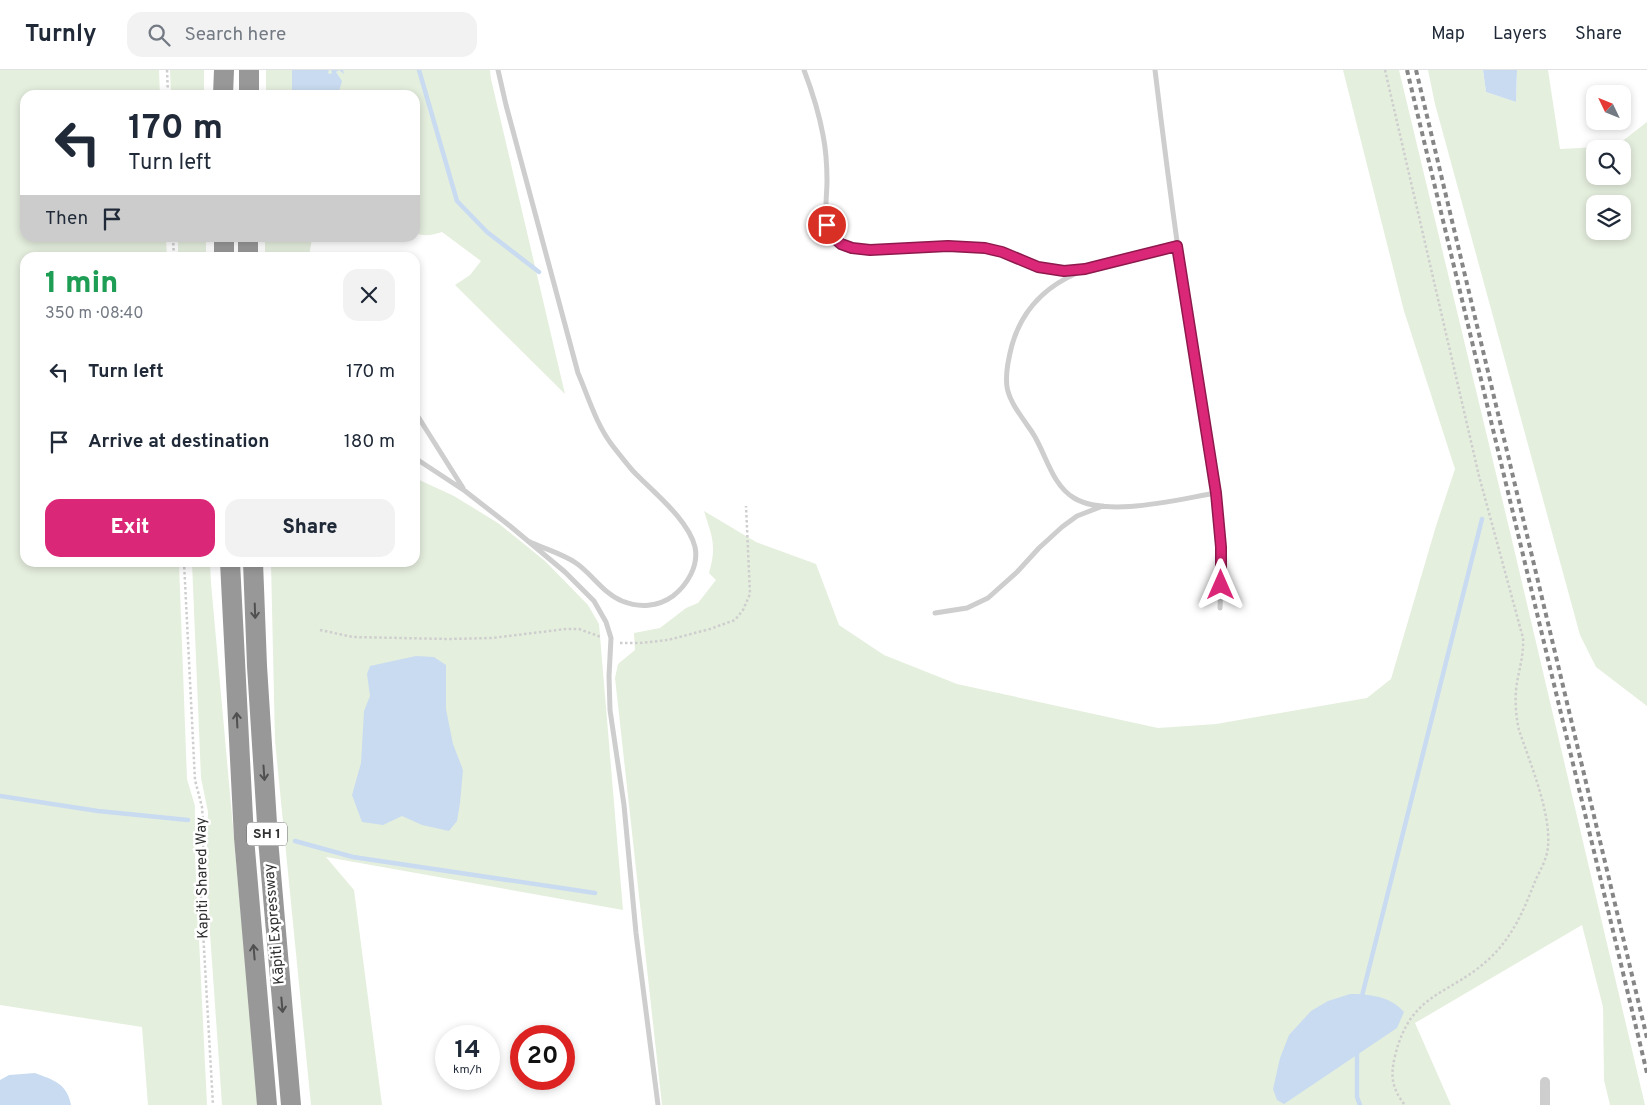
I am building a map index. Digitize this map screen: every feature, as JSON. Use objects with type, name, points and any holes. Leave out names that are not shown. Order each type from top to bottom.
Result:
[{"type":"highway","points":[[223,90],[224,70]]},
{"type":"highway","points":[[249,70],[249,90]]},
{"type":"highway","name":"Kāpiti Expressway","points":[[230,567],[244,838],[267,1105]]},
{"type":"highway","name":"Kāpiti Expressway","points":[[253,567],[257,666],[268,839],[291,1105]]},
{"type":"street","points":[[1545,1082],[1545,1105]]},
{"type":"lane","points":[[498,70],[578,373],[610,442],[632,470],[687,530],[695,548],[696,558],[691,575],[679,590],[663,602],[644,606],[620,601],[574,561],[528,541]]},
{"type":"lane","points":[[804,70],[824,136],[827,172],[827,225],[833,237],[841,244],[852,248],[870,250],[933,246],[985,248],[1002,252],[1038,267],[1064,271],[1085,269],[1177,246]]},
{"type":"lane","points":[[1155,70],[1177,246],[1216,493],[1221,547],[1220,608]]},
{"type":"lane","points":[[1085,269],[1044,292],[1033,304],[1022,321],[1007,365],[1006,382],[1010,400],[1040,444],[1055,478],[1063,489],[1074,498],[1104,506],[1138,506],[1216,493]]},
{"type":"lane","points":[[420,419],[465,491]]},
{"type":"lane","points":[[420,461],[465,491],[565,572],[594,601],[606,622],[611,643],[609,676],[610,710],[624,805],[636,933],[658,1105]]},
{"type":"lane","points":[[935,613],[968,608],[988,598],[1062,527],[1077,516],[1104,506]]},
{"type":"path","points":[[166,70],[168,90]]},
{"type":"path","points":[[1385,70],[1478,476],[1523,638],[1524,652],[1516,690],[1517,720],[1542,799],[1548,838],[1543,863],[1509,937],[1478,968],[1426,1000],[1404,1028],[1395,1056],[1392,1078],[1396,1092],[1405,1105]]},
{"type":"path","points":[[320,630],[353,637],[448,639],[492,638],[579,629],[611,643],[640,643],[668,640],[710,629],[735,620],[743,610],[750,594],[746,506]]},
{"type":"path","name":"Kapiti Shared Way","points":[[184,567],[196,780],[202,807],[204,838],[200,879],[213,1105]]},
{"type":"green space","points":[[0,70],[159,70],[160,90],[20,90],[20,242],[166,242],[167,252],[20,252],[20,567],[179,567],[187,779],[195,806],[195,856],[207,1105],[148,1105],[142,1027],[0,1005]]},
{"type":"green space","points":[[170,70],[204,70],[204,90],[171,90]]},
{"type":"green space","points":[[266,70],[490,70],[565,394],[455,285],[470,275],[481,261],[442,232],[420,234],[420,90],[266,90]]},
{"type":"green space","points":[[1343,70],[1399,70],[1645,1105],[1610,1105],[1604,1080],[1603,1007],[1582,925],[1415,1023],[1451,1105],[662,1105],[615,678],[618,664],[635,650],[634,633],[660,628],[686,608],[698,603],[716,580],[709,573],[713,548],[704,511],[756,542],[816,564],[839,625],[884,655],[957,684],[1158,728],[1216,724],[1367,698],[1391,679],[1436,526],[1455,469],[1404,311]]},
{"type":"green space","points":[[1428,70],[1483,70],[1486,92],[1516,102],[1517,70],[1548,70],[1560,149],[1586,148],[1586,185],[1631,185],[1631,140],[1624,140],[1647,122],[1647,706],[1596,667],[1580,635],[1435,104]]},
{"type":"green space","points":[[178,242],[206,242],[206,252],[178,252]]},
{"type":"green space","points":[[265,242],[311,242],[310,252],[265,252]]},
{"type":"green space","points":[[420,480],[454,496],[498,523],[545,561],[588,605],[599,624],[623,910],[326,857],[354,890],[382,1105],[311,1105],[275,741],[271,567],[420,567]]},
{"type":"green space","points":[[192,567],[210,567],[258,1105],[222,1105],[206,876],[208,812],[201,778]]},
{"type":"water","points":[[292,70],[329,70],[328,73],[330,74],[332,73],[331,70],[339,70],[336,72],[342,81],[339,90],[292,90]]},
{"type":"water","points":[[1483,70],[1517,70],[1516,102],[1486,92]]},
{"type":"water","points":[[416,656],[434,657],[446,665],[446,709],[453,744],[463,770],[457,821],[449,831],[422,825],[402,816],[383,825],[362,822],[352,795],[361,763],[364,711],[370,696],[367,674],[370,666]]},
{"type":"water","points":[[1350,994],[1379,997],[1393,1002],[1404,1012],[1397,1028],[1284,1104],[1277,1100],[1273,1089],[1280,1058],[1289,1035],[1311,1011],[1328,1001]]},
{"type":"water","points":[[35,1073],[53,1080],[63,1087],[71,1105],[0,1105],[0,1080],[9,1075]]},
{"type":"waterway","points":[[419,70],[457,201],[487,232],[539,272]]},
{"type":"waterway","points":[[1361,1000],[1482,519]]},
{"type":"waterway","points":[[0,796],[98,811],[188,820]]},
{"type":"waterway","points":[[295,841],[353,857],[595,893]]},
{"type":"waterway","points":[[1357,1050],[1357,1097],[1360,1105]]},
{"type":"railway","points":[[1407,70],[1647,1073]]},
{"type":"railway","points":[[1416,70],[1647,1038]]},
{"type":"route","points":[[827,225],[833,237],[841,244],[852,248],[870,250],[962,246],[985,248],[1002,252],[1038,267],[1064,271],[1085,269],[1177,246],[1216,493],[1221,547],[1221,585]]}]
